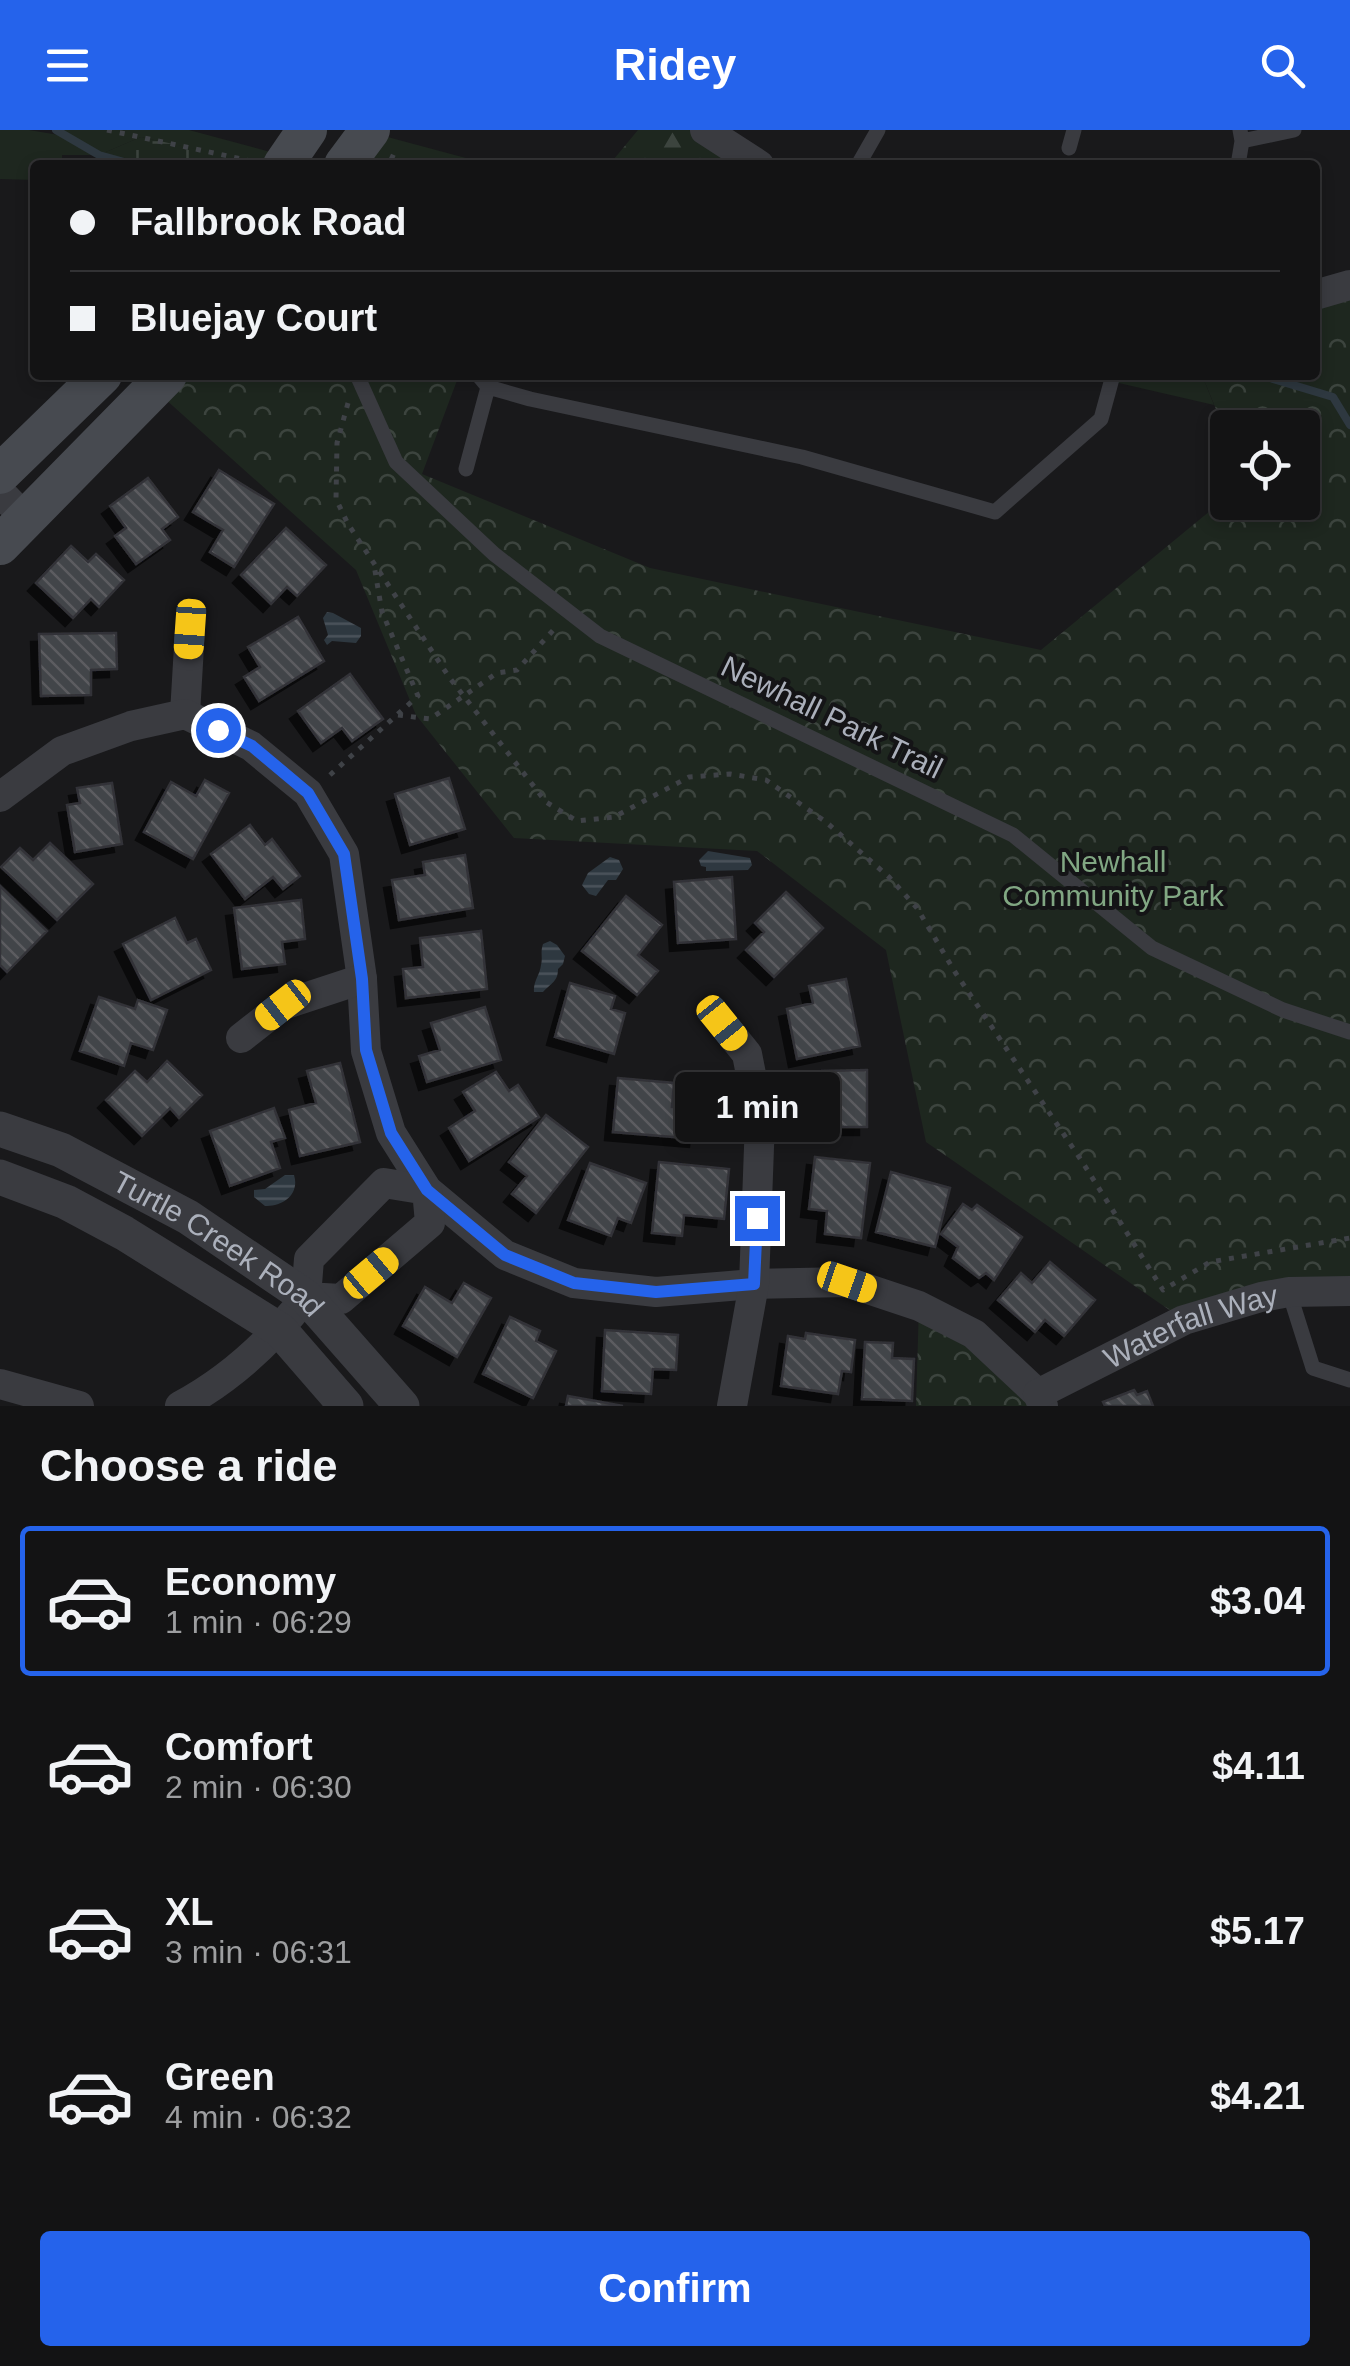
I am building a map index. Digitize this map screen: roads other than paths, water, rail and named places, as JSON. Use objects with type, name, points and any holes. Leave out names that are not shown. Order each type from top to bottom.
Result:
[{"type":"main road","points":[[276,160],[307,130]]},
{"type":"main road","points":[[351,160],[378,142]]},
{"type":"main road","points":[[0,474],[97,380]]},
{"type":"main road","points":[[8,519],[161,380]]},
{"type":"street","points":[[704,130],[751,160]]},
{"type":"street","points":[[1320,294],[1350,284]]},
{"type":"street","points":[[185,714],[190,629]]},
{"type":"street","points":[[0,797],[62,751],[131,726],[185,714],[252,746],[308,793],[344,854],[362,979],[366,1050],[391,1133],[427,1190],[505,1255],[574,1283],[656,1292],[847,1282],[919,1306],[974,1334],[1040,1400]]},
{"type":"street","points":[[241,1038],[283,1005],[362,979]]},
{"type":"street","points":[[722,1023],[747,1054],[760,1120],[754,1284],[732,1406]]},
{"type":"street","name":"Turtle Creek Road","points":[[0,1129],[61,1150],[188,1217],[306,1298],[402,1406]]},
{"type":"street","name":"Turtle Creek Road","points":[[0,1177],[66,1202],[124,1232],[280,1330],[346,1406]]},
{"type":"street","points":[[180,1406],[212,1386],[280,1330],[306,1298],[308,1259],[384,1184],[427,1190]]},
{"type":"street","points":[[306,1298],[341,1299],[430,1222],[427,1190]]},
{"type":"street","name":"Waterfall Way","points":[[1040,1400],[1184,1320],[1289,1292],[1350,1290]]},
{"type":"street","points":[[0,1384],[79,1406]]},
{"type":"lane","points":[[861,160],[878,130]]},
{"type":"lane","points":[[1069,148],[1074,130]]},
{"type":"lane","points":[[1238,160],[1241,135],[1294,130]]},
{"type":"lane","name":"Newhall Park Trail","points":[[359,380],[396,462],[494,554],[600,636],[1013,836],[1152,948],[1283,1010],[1350,1032]]},
{"type":"lane","points":[[466,468],[483,381],[530,399],[802,457],[995,512],[1101,419],[1111,380]]},
{"type":"lane","points":[[1289,1292],[1312,1368],[1350,1380]]},
{"type":"waterway","points":[[56,130],[99,155],[117,160]]},
{"type":"waterway","points":[[1277,380],[1333,397],[1350,425]]},
{"type":"park label","name":"Newhall Community Park","points":[[1113,878]]}]
